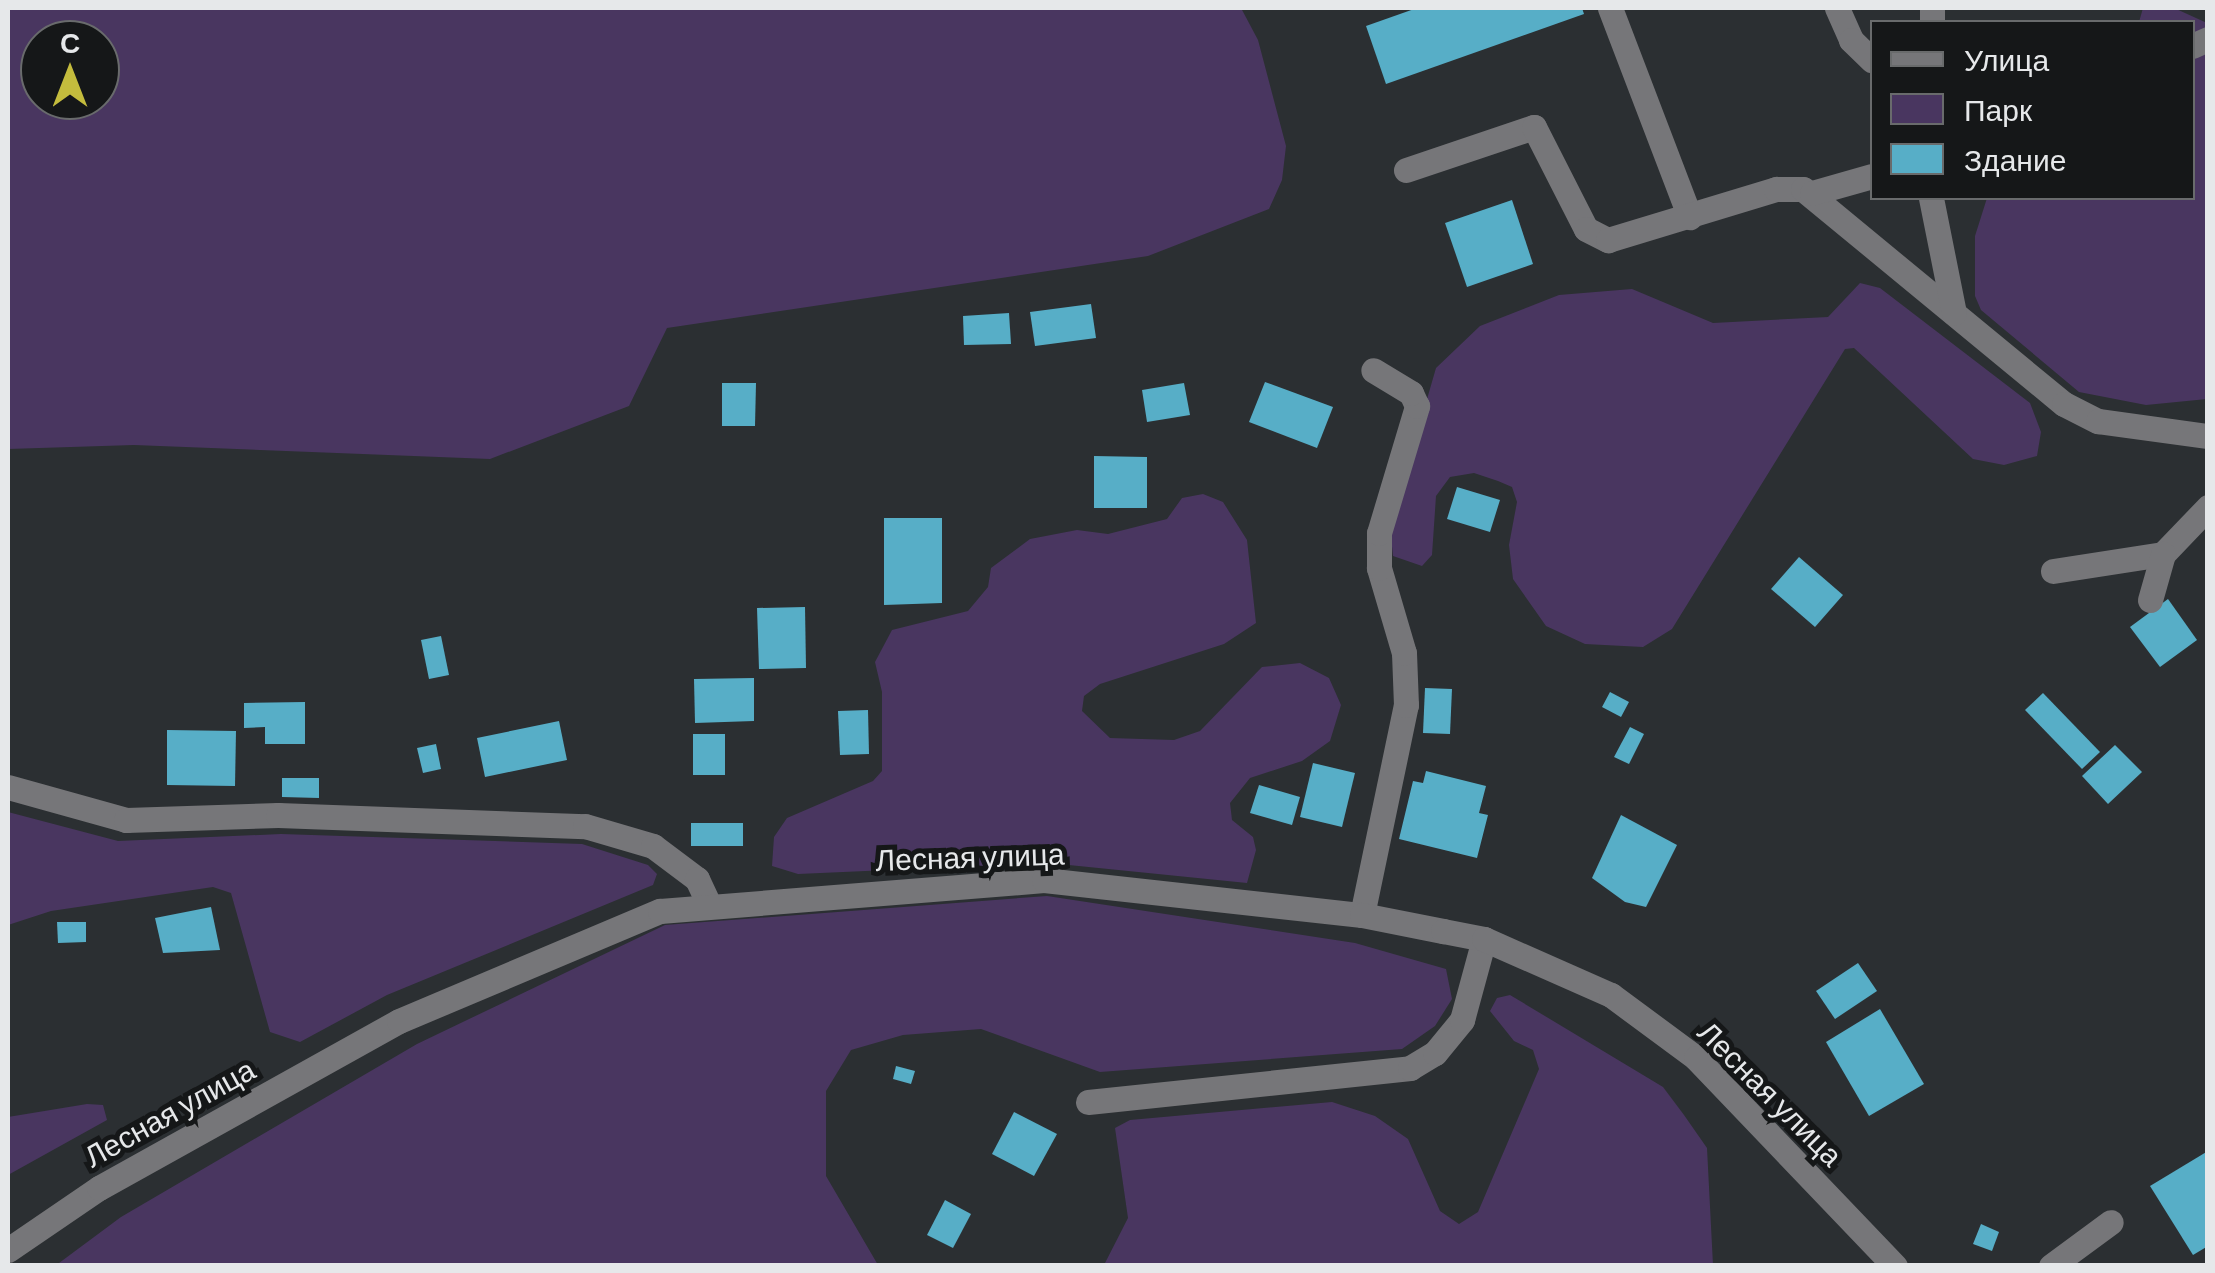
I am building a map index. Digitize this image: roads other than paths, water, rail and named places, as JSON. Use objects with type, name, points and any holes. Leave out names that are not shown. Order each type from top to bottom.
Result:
[{"type":"street","points":[[1610,8],[1690,218]]},
{"type":"street","points":[[1837,8],[1851,40],[1870,58]]},
{"type":"street","points":[[1406,170],[1534,127],[1586,229],[1597,237],[1622,241],[1776,189],[1812,194],[1870,177]]},
{"type":"street","points":[[1812,194],[2064,404],[2098,421],[2208,436]]},
{"type":"street","points":[[1931,200],[1954,313]]},
{"type":"street","points":[[1362,915],[1406,704],[1404,652],[1379,568],[1379,534],[1417,406],[1410,393],[1373,370]]},
{"type":"street","points":[[2150,600],[2163,554],[2208,507]]},
{"type":"street","points":[[2052,571],[2163,554]]},
{"type":"street","points":[[8,787],[126,820],[278,815],[585,826],[666,854],[698,878],[708,902]]},
{"type":"street","name":"Лесная улица","points":[[8,1250],[99,1188],[399,1021],[660,911],[708,902],[1044,880],[1362,915],[1484,939],[1610,995],[1696,1058],[1895,1266]]},
{"type":"street","points":[[1088,1102],[1410,1068],[1435,1053],[1462,1020],[1484,939]]},
{"type":"street","points":[[2052,1266],[2111,1222]]}]
